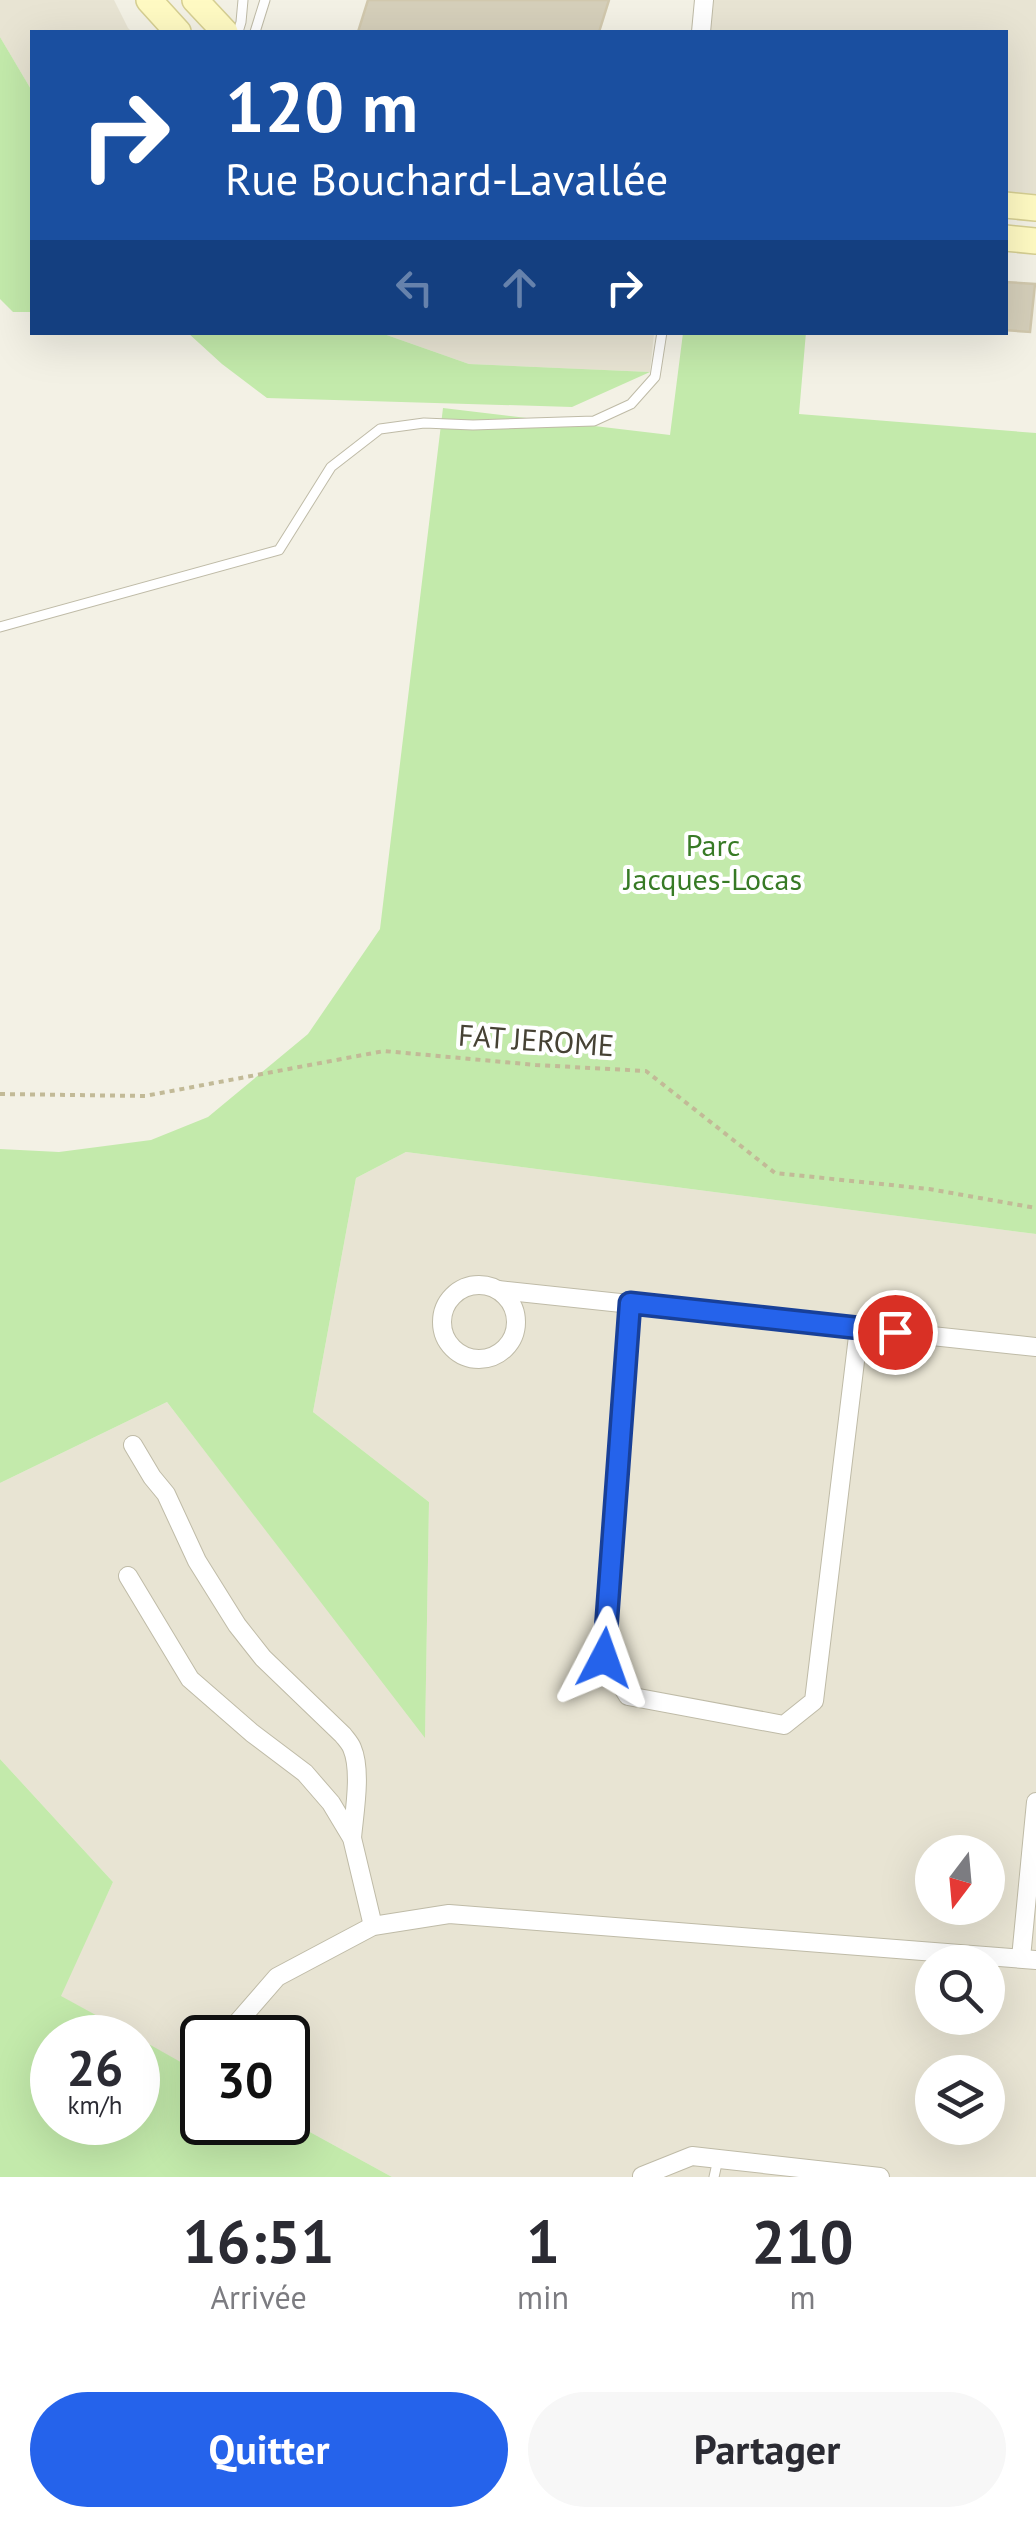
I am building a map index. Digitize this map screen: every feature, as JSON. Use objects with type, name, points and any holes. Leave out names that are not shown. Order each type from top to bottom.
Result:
[{"type":"street","points":[[149,0],[176,30]]},
{"type":"street","points":[[195,0],[223,30]]},
{"type":"street","points":[[701,30],[704,0]]},
{"type":"street","points":[[1008,205],[1036,208]]},
{"type":"street","points":[[1008,238],[1036,241]]},
{"type":"street","points":[[498,1290],[514,1309],[514,1334],[499,1354],[475,1359],[463,1355],[446,1339],[443,1316],[454,1296],[475,1286],[1036,1347]]},
{"type":"street","points":[[630,1303],[604,1658],[628,1696],[784,1725],[814,1701],[859,1328]]},
{"type":"street","points":[[133,1444],[166,1494],[197,1561],[237,1625],[263,1658],[352,1748],[356,1802],[352,1838]]},
{"type":"street","points":[[128,1576],[190,1679],[305,1773],[330,1803],[352,1838],[373,1926]]},
{"type":"street","points":[[244,2015],[277,1977],[373,1926],[450,1914],[1028,1959],[1036,1802]]},
{"type":"street","points":[[642,2177],[692,2156],[716,2168],[880,2177]]},
{"type":"lane","points":[[239,30],[243,0]]},
{"type":"lane","points":[[256,30],[264,1]]},
{"type":"lane","points":[[0,628],[278,550],[331,468],[380,429],[424,423],[594,420],[606,415],[630,404],[656,377],[662,335]]},
{"type":"path","name":"FAT JEROME","points":[[0,1094],[145,1096],[384,1051],[646,1070],[775,1173],[929,1190],[1036,1208]]},
{"type":"shaded area","points":[[0,0],[114,0],[130,30],[30,30],[30,88],[0,37]]},
{"type":"shaded area","points":[[709,0],[1036,0],[1036,201],[1008,198],[1008,30],[706,30]]},
{"type":"shaded area","points":[[387,335],[654,335],[650,372],[469,364]]},
{"type":"shaded area","points":[[406,1152],[1036,1234],[1036,2177],[392,2177],[310,2132],[310,2015],[180,2015],[180,2062],[160,2051],[160,2015],[95,2015],[60,1996],[113,1882],[0,1759],[0,1483],[167,1402],[425,1736],[429,1502],[313,1412],[356,1178]]},
{"type":"green space","points":[[0,37],[30,88],[30,312],[13,312],[0,299]]},
{"type":"green space","points":[[190,335],[387,335],[469,364],[650,372],[572,407],[267,398]]},
{"type":"green space","name":"Parc Jacques-Locas","points":[[683,335],[806,335],[799,414],[1036,433],[1036,1234],[406,1152],[356,1178],[313,1412],[429,1502],[425,1738],[167,1402],[0,1483],[0,1149],[59,1152],[151,1140],[208,1117],[308,1034],[380,929],[443,408],[670,435]]},
{"type":"green space","points":[[0,1759],[113,1882],[61,1996],[96,2015],[30,2015],[30,2145],[160,2145],[160,2050],[180,2062],[180,2145],[310,2145],[310,2132],[392,2177],[0,2177]]},
{"type":"building","points":[[368,0],[609,0],[600,30],[359,30]]},
{"type":"building","points":[[1008,282],[1035,284],[1030,332],[1008,330]]},
{"type":"route","points":[[604,1658],[630,1303],[895,1332]]}]
